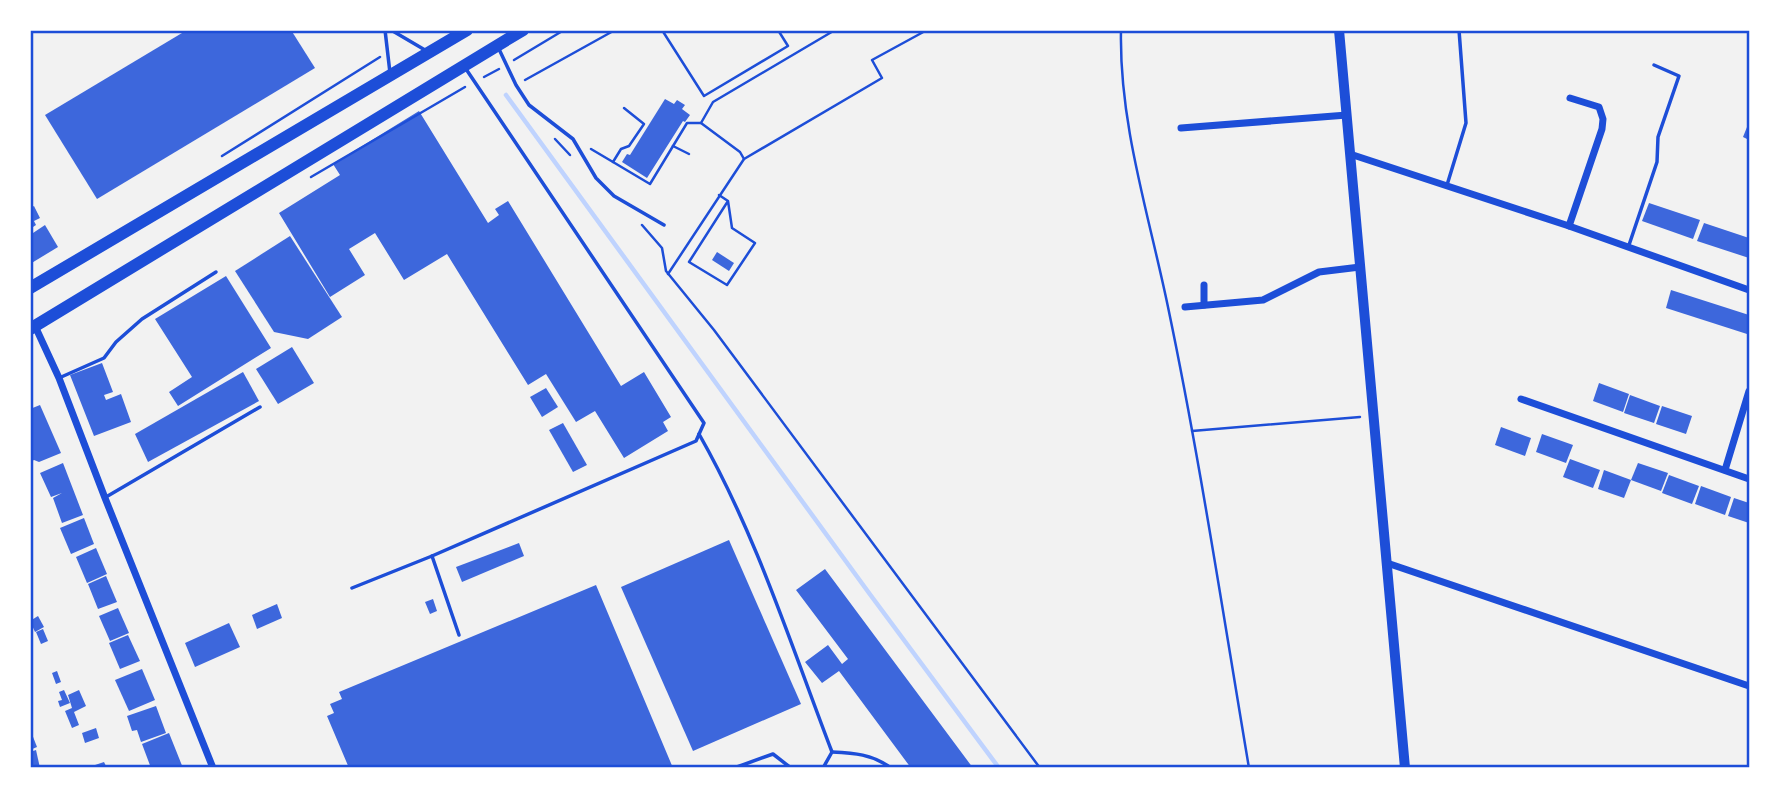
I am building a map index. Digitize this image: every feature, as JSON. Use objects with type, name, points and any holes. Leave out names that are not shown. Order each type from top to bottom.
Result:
[{"type":"highway","points":[[30,288],[467,30]]},
{"type":"highway","points":[[32,328],[523,30]]},
{"type":"street","points":[[1339,30],[1405,768]]},
{"type":"street","points":[[1569,226],[1602,129],[1603,118],[1599,107],[1570,98]]},
{"type":"street","points":[[1181,128],[1347,115]]},
{"type":"street","points":[[1350,154],[1569,226],[1749,290]]},
{"type":"street","points":[[1185,307],[1263,300],[1318,272],[1360,267]]},
{"type":"street","points":[[1204,285],[1204,305]]},
{"type":"street","points":[[32,328],[59,378],[104,498],[213,768]]},
{"type":"street","points":[[1725,470],[1749,391]]},
{"type":"street","points":[[1521,399],[1749,479]]},
{"type":"street","points":[[1387,563],[1749,686]]},
{"type":"lane","points":[[385,30],[391,75]]},
{"type":"lane","points":[[391,30],[430,52]]},
{"type":"lane","points":[[1447,186],[1466,122],[1459,30]]},
{"type":"lane","points":[[497,45],[516,85],[529,104],[573,139],[596,178],[614,196],[664,225]]},
{"type":"lane","points":[[352,588],[696,441],[704,423],[463,65]]},
{"type":"lane","points":[[1628,247],[1657,162],[1658,137],[1679,76],[1654,65]]},
{"type":"lane","points":[[59,378],[104,358],[116,342],[142,319],[216,272]]},
{"type":"lane","points":[[104,498],[260,407]]},
{"type":"lane","points":[[699,434],[749,536],[832,752]]},
{"type":"lane","points":[[432,556],[458,635]]},
{"type":"lane","points":[[823,768],[832,752]]},
{"type":"lane","points":[[832,752],[858,753],[891,768]]},
{"type":"lane","points":[[734,768],[773,754],[791,768]]},
{"type":"path","points":[[506,65],[564,30]]},
{"type":"path","points":[[516,85],[615,30]]},
{"type":"path","points":[[662,30],[704,96],[788,46],[778,30]]},
{"type":"path","points":[[701,123],[713,102],[835,30]]},
{"type":"path","points":[[668,274],[744,159],[882,78],[872,60],[928,30]]},
{"type":"path","points":[[1121,30],[1127,123],[1168,307],[1192,431],[1249,768]]},
{"type":"path","points":[[613,162],[621,149],[629,146],[644,124],[624,108]]},
{"type":"path","points":[[573,139],[650,184],[687,123],[701,123],[740,152],[744,159]]},
{"type":"path","points":[[673,146],[690,154]]},
{"type":"path","points":[[719,195],[728,201],[732,228],[755,243],[727,285],[689,262],[728,201]]},
{"type":"path","points":[[662,248],[668,274],[714,330],[1040,768]]},
{"type":"path","points":[[1192,431],[1374,416]]},
{"type":"building","points":[[187,30],[291,30],[315,68],[97,199],[45,115]]},
{"type":"building","points":[[665,99],[674,104],[677,100],[685,105],[682,109],[690,115],[683,121],[647,178],[622,162],[627,154],[630,155]]},
{"type":"building","points":[[419,111],[488,223],[499,215],[495,209],[508,201],[621,386],[644,372],[671,417],[663,422],[668,431],[624,458],[595,411],[576,422],[546,374],[528,385],[447,254],[404,280],[375,233],[349,249],[365,275],[330,297],[279,213],[340,175],[333,164]]},
{"type":"building","points":[[1749,122],[1749,140],[1743,137]]},
{"type":"building","points":[[1649,203],[1700,220],[1693,239],[1642,221]]},
{"type":"building","points":[[34,206],[40,218],[34,221],[36,225],[30,229],[30,208]]},
{"type":"building","points":[[1704,223],[1749,238],[1749,258],[1697,241]]},
{"type":"building","points":[[45,225],[58,247],[30,264],[30,235]]},
{"type":"building","points":[[290,236],[342,317],[308,339],[274,332],[235,271]]},
{"type":"building","points":[[717,252],[734,263],[729,271],[712,260]]},
{"type":"building","points":[[226,276],[271,348],[178,406],[169,392],[192,377],[155,319]]},
{"type":"building","points":[[1671,290],[1749,315],[1747,334],[1666,308]]},
{"type":"building","points":[[292,347],[314,383],[278,404],[256,369]]},
{"type":"building","points":[[102,363],[113,392],[104,395],[106,400],[121,394],[131,422],[94,436],[70,375]]},
{"type":"building","points":[[243,372],[259,401],[148,462],[135,434]]},
{"type":"building","points":[[1599,383],[1629,394],[1623,412],[1593,401]]},
{"type":"building","points":[[546,388],[558,407],[542,417],[530,397]]},
{"type":"building","points":[[1630,395],[1660,406],[1654,423],[1624,413]]},
{"type":"building","points":[[40,405],[61,453],[39,462],[30,462],[30,409]]},
{"type":"building","points":[[1662,406],[1692,416],[1686,434],[1656,424]]},
{"type":"building","points":[[563,423],[587,465],[573,472],[549,430]]},
{"type":"building","points":[[1501,427],[1531,438],[1525,456],[1495,445]]},
{"type":"building","points":[[1542,434],[1573,445],[1566,463],[1536,452]]},
{"type":"building","points":[[1570,459],[1600,470],[1593,488],[1563,477]]},
{"type":"building","points":[[63,463],[83,515],[62,523],[53,498],[62,493],[51,497],[40,473]]},
{"type":"building","points":[[1638,463],[1668,473],[1661,491],[1631,480]]},
{"type":"building","points":[[1604,470],[1631,480],[1624,498],[1598,489]]},
{"type":"building","points":[[1669,475],[1699,486],[1692,504],[1662,493]]},
{"type":"building","points":[[1701,486],[1731,497],[1725,515],[1695,504]]},
{"type":"building","points":[[1734,498],[1749,503],[1749,523],[1728,516]]},
{"type":"building","points":[[84,518],[94,544],[71,554],[60,528]]},
{"type":"building","points":[[729,540],[801,704],[693,751],[621,587]]},
{"type":"building","points":[[519,543],[524,556],[462,582],[456,567]]},
{"type":"building","points":[[96,548],[107,574],[87,583],[76,557]]},
{"type":"building","points":[[825,569],[973,768],[911,768],[839,671],[822,683],[805,662],[828,645],[842,664],[848,659],[796,590]]},
{"type":"building","points":[[106,576],[117,602],[98,609],[88,584]]},
{"type":"building","points":[[596,585],[673,768],[349,768],[327,716],[334,713],[330,704],[342,699],[339,692]]},
{"type":"building","points":[[433,599],[437,611],[430,614],[425,602]]},
{"type":"building","points":[[277,604],[282,618],[257,629],[252,615]]},
{"type":"building","points":[[118,608],[129,633],[110,641],[99,616]]},
{"type":"building","points":[[38,616],[44,627],[35,632],[30,621]]},
{"type":"building","points":[[229,623],[240,647],[195,667],[185,643]]},
{"type":"building","points":[[43,629],[48,641],[41,644],[36,632]]},
{"type":"building","points":[[128,635],[140,661],[120,669],[109,643]]},
{"type":"building","points":[[142,669],[155,700],[129,711],[115,680]]},
{"type":"building","points":[[57,671],[61,682],[56,684],[52,673]]},
{"type":"building","points":[[64,690],[70,703],[60,707],[58,701],[62,700],[59,692]]},
{"type":"building","points":[[79,690],[86,706],[74,712],[79,725],[72,728],[65,711],[72,708],[68,695]]},
{"type":"building","points":[[156,706],[166,733],[141,742],[137,730],[132,731],[127,716]]},
{"type":"building","points":[[96,728],[99,738],[85,743],[82,733]]},
{"type":"building","points":[[30,729],[37,747],[30,750]]},
{"type":"building","points":[[169,733],[183,768],[151,768],[142,744]]},
{"type":"building","points":[[36,750],[40,768],[30,768],[30,752]]},
{"type":"building","points":[[104,762],[107,768],[96,768],[95,765]]},
{"type":"waterway","points":[[506,95],[999,768]]}]
